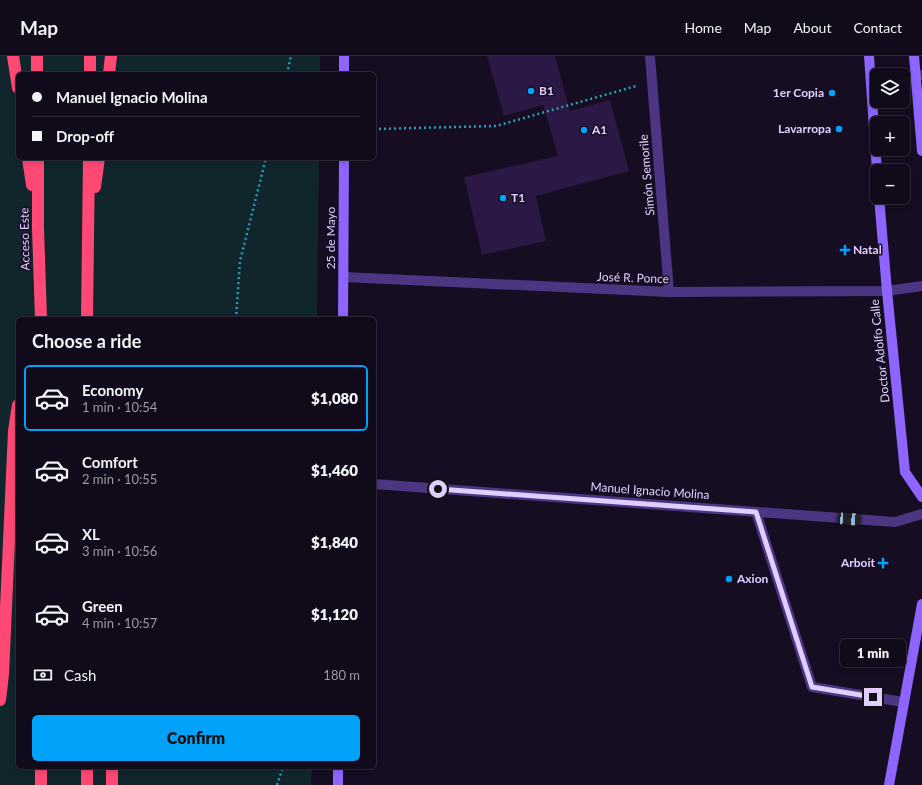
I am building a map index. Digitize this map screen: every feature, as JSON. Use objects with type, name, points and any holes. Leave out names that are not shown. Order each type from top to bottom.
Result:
[{"type":"highway","points":[[13,56],[16,75]]},
{"type":"highway","points":[[37,56],[38,72]]},
{"type":"highway","points":[[90,56],[90,72]]},
{"type":"highway","points":[[109,72],[111,56]]},
{"type":"highway","points":[[28,160],[38,228]]},
{"type":"highway","name":"Acceso Este","points":[[38,160],[38,228],[41,317]]},
{"type":"highway","points":[[89,160],[87,291],[89,317]]},
{"type":"highway","points":[[88,239],[99,160]]},
{"type":"highway","points":[[0,700],[3,674],[14,431],[16,418]]},
{"type":"highway","points":[[41,769],[41,785]]},
{"type":"highway","points":[[87,769],[87,785]]},
{"type":"highway","points":[[112,769],[112,785]]},
{"type":"main road","points":[[344,56],[344,72]]},
{"type":"main road","points":[[869,56],[872,68]]},
{"type":"main road","points":[[914,56],[919,75],[922,151]]},
{"type":"main road","points":[[875,108],[877,164]]},
{"type":"main road","name":"25 de Mayo","points":[[343,317],[344,160]]},
{"type":"main road","name":"Doctor Adolfo Calle","points":[[880,204],[905,472],[922,497]]},
{"type":"main road","points":[[889,785],[922,604]]},
{"type":"main road","points":[[338,769],[338,785]]},
{"type":"street","name":"Simón Semorile","points":[[650,56],[669,292]]},
{"type":"street","name":"José R. Ponce","points":[[344,278],[669,292],[887,290],[922,286]]},
{"type":"street","name":"Manuel Ignacio Molina","points":[[376,484],[895,522],[922,514]]},
{"type":"street","points":[[756,512],[812,687],[903,702]]},
{"type":"path","points":[[287,72],[291,56]]},
{"type":"path","points":[[376,129],[496,126],[652,82]]},
{"type":"path","points":[[236,317],[240,261],[265,160]]},
{"type":"path","points":[[277,785],[282,769]]},
{"type":"shaded area","points":[[0,56],[320,56],[320,72],[16,72],[16,160],[319,160],[317,317],[16,317],[16,769],[312,769],[311,785],[0,785]]},
{"type":"building","points":[[487,56],[555,56],[570,111],[610,100],[629,171],[536,196],[546,241],[482,255],[464,177],[558,156],[543,105],[504,116]]},
{"type":"place","name":"B1","points":[[531,91]]},
{"type":"place","name":"1er Copia","points":[[832,93]]},
{"type":"place","name":"Lavarropa","points":[[839,129]]},
{"type":"place","name":"A1","points":[[584,130]]},
{"type":"place","name":"T1","points":[[503,198]]},
{"type":"place","name":"Natal","points":[[845,250]]},
{"type":"place","name":"Arboit","points":[[883,563]]},
{"type":"place","name":"Axion","points":[[729,579]]},
{"type":"route","points":[[438,489],[756,512],[812,687],[873,697]]}]
